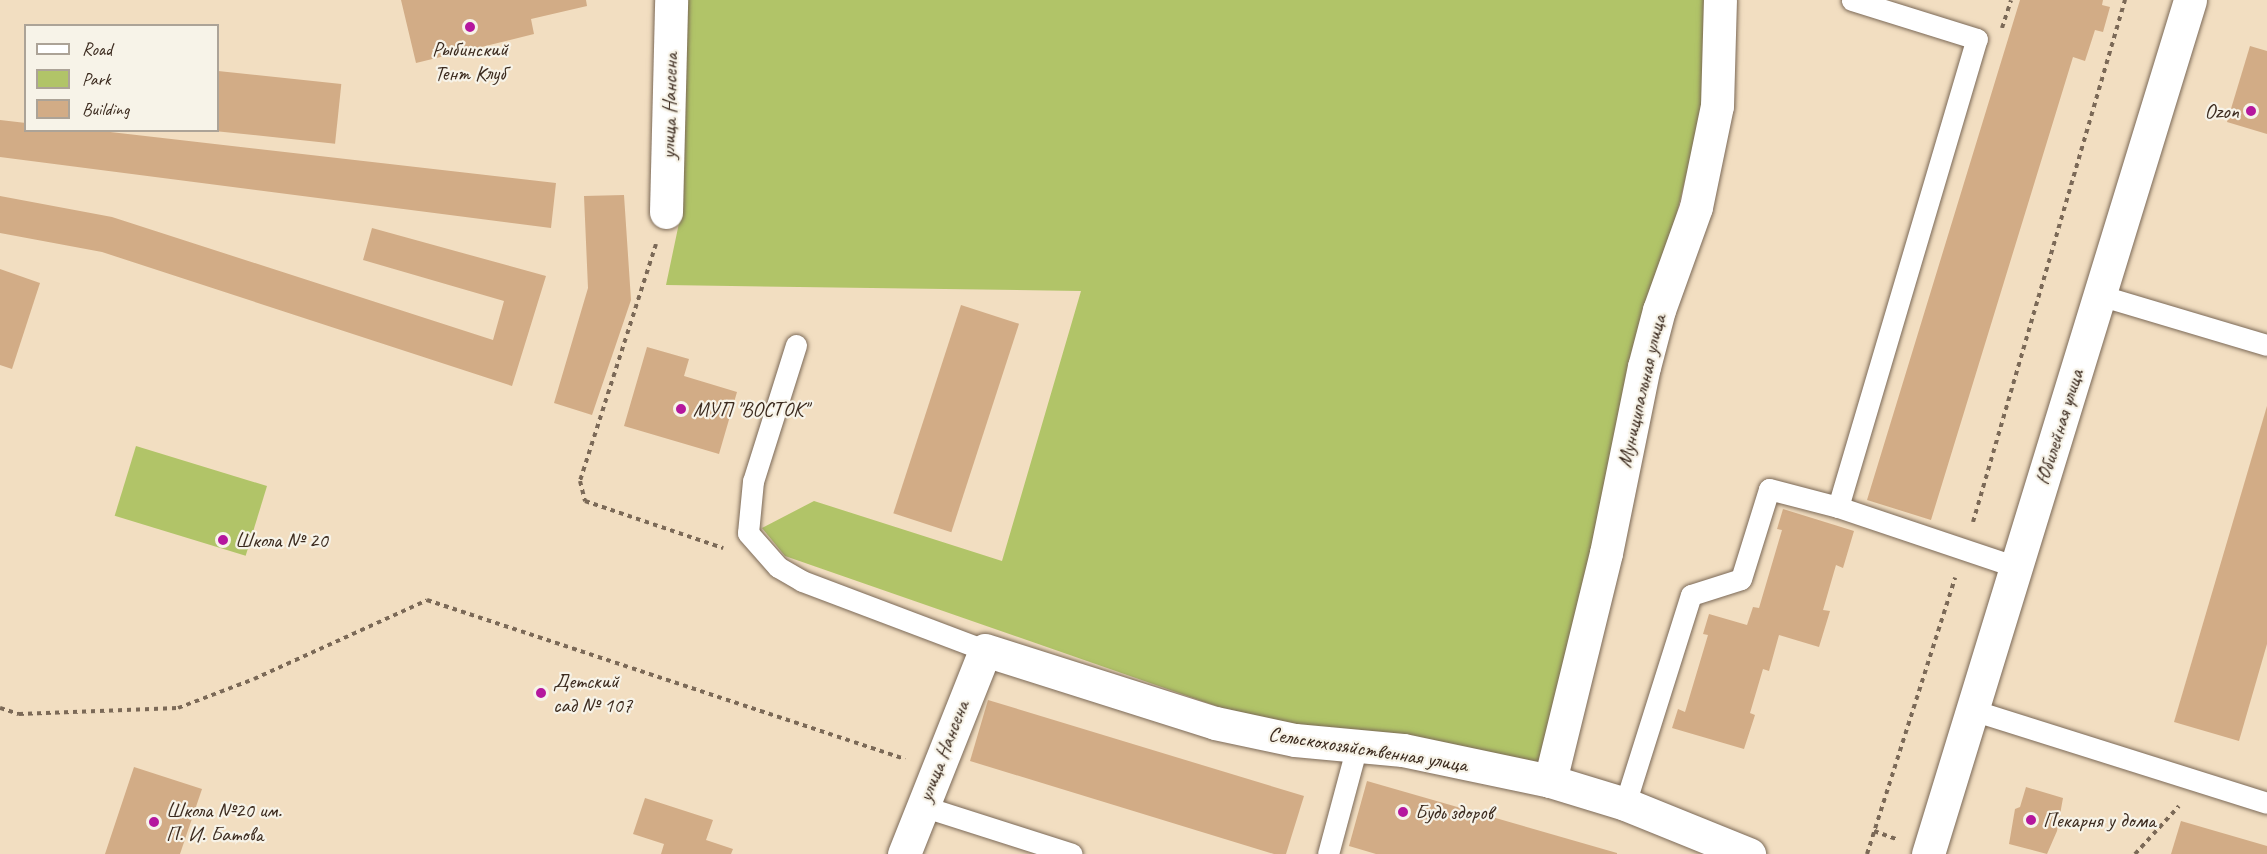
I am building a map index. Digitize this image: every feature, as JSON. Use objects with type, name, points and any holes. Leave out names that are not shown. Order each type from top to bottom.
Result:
[{"type":"street","name":"улица Нансена","points":[[666,212],[671,0]]},
{"type":"street","name":"Муниципальная улица","points":[[1550,781],[1606,553],[1653,333],[1696,207],[1717,106],[1720,0]]},
{"type":"street","name":"Юбилейная улица","points":[[1915,847],[1972,710],[2190,0]]},
{"type":"street","name":"улица Нансена","points":[[904,854],[934,769],[985,650]]},
{"type":"street","name":"Сельскохозяйственная улица","points":[[985,650],[1215,723],[1295,740],[1403,750],[1550,781],[1625,804],[1749,854]]},
{"type":"lane","points":[[1838,507],[1977,39],[1852,0]]},
{"type":"lane","points":[[2099,295],[2267,345]]},
{"type":"lane","points":[[796,345],[749,502],[748,533],[778,567],[839,597],[985,650]]},
{"type":"lane","points":[[1625,804],[1691,595],[1741,579],[1769,489],[1838,507],[2016,567]]},
{"type":"lane","points":[[1972,710],[2267,803]]},
{"type":"lane","points":[[1328,854],[1357,746]]},
{"type":"lane","points":[[922,806],[1072,854]]},
{"type":"path","points":[[1867,854],[1964,550],[2125,0]]},
{"type":"path","points":[[666,212],[580,481],[585,501],[778,567]]},
{"type":"path","points":[[0,708],[19,714],[177,708],[254,679],[427,600],[934,769]]},
{"type":"path","points":[[2135,854],[2201,783]]},
{"type":"path","points":[[1874,831],[1915,847]]},
{"type":"green space","points":[[684,0],[1704,0],[1703,107],[1540,767],[1299,726],[1219,707],[785,556],[762,528],[814,501],[1002,561],[1081,291],[666,285],[683,204]]},
{"type":"green space","points":[[136,446],[267,486],[246,556],[115,516]]},
{"type":"building","name":"Рыбинский Тент Клуб","points":[[401,0],[586,0],[587,6],[531,19],[534,34],[416,63]]},
{"type":"building","points":[[2020,0],[2103,0],[2102,5],[2110,7],[2103,32],[2095,30],[2085,61],[2073,57],[1931,520],[1867,500]]},
{"type":"building","points":[[2250,46],[2267,51],[2267,134],[2227,122]]},
{"type":"building","points":[[219,71],[341,84],[335,144],[219,131]]},
{"type":"building","points":[[0,120],[24,123],[24,132],[110,132],[556,183],[551,228],[0,157]]},
{"type":"building","points":[[624,195],[631,300],[592,415],[554,403],[588,288],[584,196]]},
{"type":"building","points":[[0,196],[112,217],[493,340],[504,301],[363,260],[372,228],[546,276],[512,386],[102,252],[0,233]]},
{"type":"building","points":[[0,269],[40,283],[12,369],[0,365]]},
{"type":"building","points":[[961,305],[1019,324],[951,532],[893,513]]},
{"type":"building","name":"МУП \"ВОСТОК\"","points":[[647,347],[689,359],[684,376],[737,392],[719,454],[624,426]]},
{"type":"building","points":[[2267,406],[2267,644],[2239,741],[2174,722]]},
{"type":"building","points":[[1783,509],[1854,531],[1843,568],[1836,565],[1823,610],[1830,611],[1819,647],[1779,635],[1769,671],[1763,669],[1750,713],[1755,715],[1744,749],[1672,728],[1678,709],[1685,712],[1708,635],[1703,634],[1709,614],[1747,625],[1753,607],[1759,608],[1782,530],[1777,529]]},
{"type":"building","points":[[988,700],[1304,796],[1286,854],[1274,854],[970,761]]},
{"type":"building","name":"Школа №20 им. П. И. Батова","points":[[134,767],[202,789],[180,854],[105,854]]},
{"type":"building","points":[[1367,781],[1617,854],[1376,854],[1349,846]]},
{"type":"building","points":[[2026,787],[2063,798],[2057,831],[2047,854],[2009,844],[2015,809],[2020,807]]},
{"type":"building","points":[[645,798],[713,820],[706,840],[733,849],[731,854],[661,854],[664,844],[633,834]]},
{"type":"building","points":[[2181,821],[2267,846],[2267,854],[2171,854]]},
{"type":"place","name":"Рыбинский Тент Клуб","points":[[470,27]]},
{"type":"place","name":"Ozon","points":[[2251,111]]},
{"type":"place","name":"МУП \"ВОСТОК\"","points":[[681,409]]},
{"type":"place","name":"Школа № 20","points":[[223,540]]},
{"type":"place","name":"Детский сад № 107","points":[[541,693]]},
{"type":"place","name":"Будь здоров","points":[[1403,812]]},
{"type":"place","name":"Пекарня у дома","points":[[2031,820]]},
{"type":"place","name":"Школа №20 им. П. И. Батова","points":[[154,822]]}]
